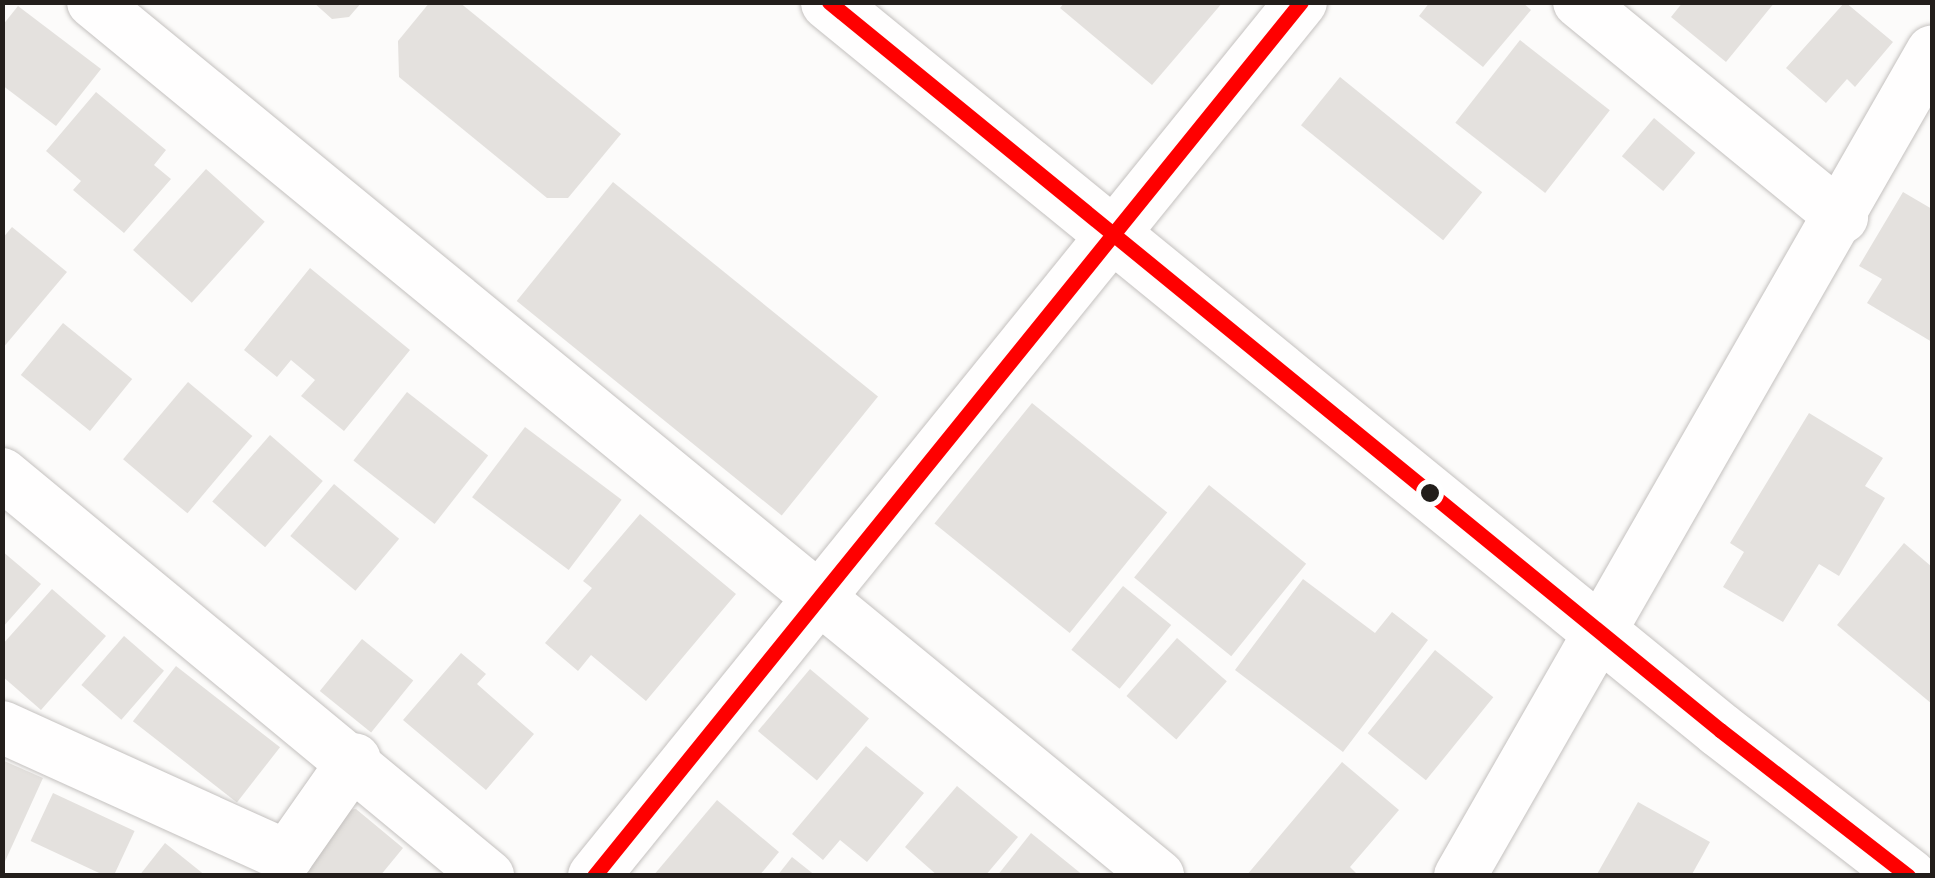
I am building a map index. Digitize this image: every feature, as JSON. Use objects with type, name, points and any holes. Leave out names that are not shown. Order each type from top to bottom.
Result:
[{"type":"main road","points":[[828,2],[1600,632],[1909,876]]},
{"type":"street","points":[[93,2],[1158,876]]},
{"type":"street","points":[[594,876],[1301,2]]},
{"type":"street","points":[[1579,2],[1842,217]]},
{"type":"street","points":[[1460,876],[1842,217],[1932,52]]},
{"type":"street","points":[[2,474],[355,759],[488,876]]},
{"type":"street","points":[[2,727],[287,856],[355,759]]},
{"type":"building","points":[[313,2],[362,2],[349,17],[332,19]]},
{"type":"building","points":[[430,2],[459,2],[621,134],[568,198],[547,198],[399,77],[398,41]]},
{"type":"building","points":[[1065,2],[1223,2],[1152,85],[1060,8]]},
{"type":"building","points":[[1430,2],[1522,2],[1531,10],[1483,67],[1419,16]]},
{"type":"building","points":[[1683,2],[1775,2],[1726,62],[1671,17]]},
{"type":"building","points":[[1845,2],[1893,42],[1855,87],[1847,79],[1826,103],[1786,68]]},
{"type":"building","points":[[18,6],[101,69],[56,126],[2,85],[2,26]]},
{"type":"building","points":[[1520,40],[1610,110],[1545,193],[1455,123]]},
{"type":"building","points":[[1340,77],[1482,192],[1443,240],[1301,125]]},
{"type":"building","points":[[96,92],[166,150],[154,165],[171,179],[124,233],[73,190],[81,181],[46,151]]},
{"type":"building","points":[[1654,118],[1695,153],[1663,191],[1622,156]]},
{"type":"building","points":[[206,169],[265,222],[192,303],[133,250]]},
{"type":"building","points":[[613,182],[878,397],[782,516],[517,301]]},
{"type":"building","points":[[1903,192],[1932,209],[1932,342],[1867,303],[1882,279],[1859,266]]},
{"type":"building","points":[[12,227],[67,272],[2,349],[2,239]]},
{"type":"building","points":[[310,268],[410,350],[344,431],[301,396],[315,380],[291,360],[277,377],[244,350]]},
{"type":"building","points":[[63,323],[132,379],[90,431],[21,375]]},
{"type":"building","points":[[188,382],[252,436],[187,513],[123,459]]},
{"type":"building","points":[[407,392],[488,455],[435,524],[353,461]]},
{"type":"building","points":[[1032,403],[1167,513],[1070,633],[934,523]]},
{"type":"building","points":[[1809,413],[1883,458],[1865,486],[1885,498],[1839,576],[1819,564],[1783,622],[1723,587],[1744,552],[1730,543]]},
{"type":"building","points":[[525,427],[622,500],[569,570],[472,497]]},
{"type":"building","points":[[270,435],[323,481],[265,547],[212,501]]},
{"type":"building","points":[[334,484],[399,539],[355,591],[290,536]]},
{"type":"building","points":[[1209,485],[1306,564],[1231,656],[1134,577]]},
{"type":"building","points":[[640,514],[736,594],[646,701],[591,655],[578,671],[545,643],[592,588],[583,581]]},
{"type":"building","points":[[1904,543],[1932,567],[1932,704],[1837,625]]},
{"type":"building","points":[[2,551],[41,584],[2,628]]},
{"type":"building","points":[[1303,579],[1375,633],[1392,612],[1428,640],[1343,752],[1235,670]]},
{"type":"building","points":[[1123,586],[1171,625],[1120,689],[1071,650]]},
{"type":"building","points":[[52,589],[106,636],[41,710],[2,676],[2,645]]},
{"type":"building","points":[[124,636],[164,671],[121,720],[81,685]]},
{"type":"building","points":[[1177,638],[1227,681],[1176,739],[1126,696]]},
{"type":"building","points":[[362,639],[413,681],[371,733],[320,691]]},
{"type":"building","points":[[1435,650],[1493,697],[1426,780],[1368,733]]},
{"type":"building","points":[[461,653],[486,674],[477,684],[534,734],[486,790],[403,720]]},
{"type":"building","points":[[176,666],[280,747],[237,802],[133,721]]},
{"type":"building","points":[[810,669],[869,718],[817,781],[758,731]]},
{"type":"building","points":[[866,746],[924,793],[867,862],[840,840],[823,860],[792,834]]},
{"type":"building","points":[[2,760],[43,778],[2,868]]},
{"type":"building","points":[[1342,762],[1399,810],[1350,867],[1359,876],[1246,876]]},
{"type":"building","points":[[957,786],[1018,837],[985,876],[938,876],[905,847]]},
{"type":"building","points":[[53,793],[135,831],[114,876],[106,876],[31,841]]},
{"type":"building","points":[[717,800],[779,852],[759,876],[653,876]]},
{"type":"building","points":[[1638,802],[1710,842],[1691,876],[1596,876]]},
{"type":"building","points":[[356,809],[403,848],[380,876],[296,876],[339,811]]},
{"type":"building","points":[[1031,833],[1084,876],[997,876]]},
{"type":"building","points":[[165,843],[206,876],[139,876]]},
{"type":"building","points":[[792,857],[816,876],[777,876]]},
{"type":"transit line","points":[[829,2],[1720,730],[1908,876]]},
{"type":"transit line","points":[[594,876],[1301,2]]}]
